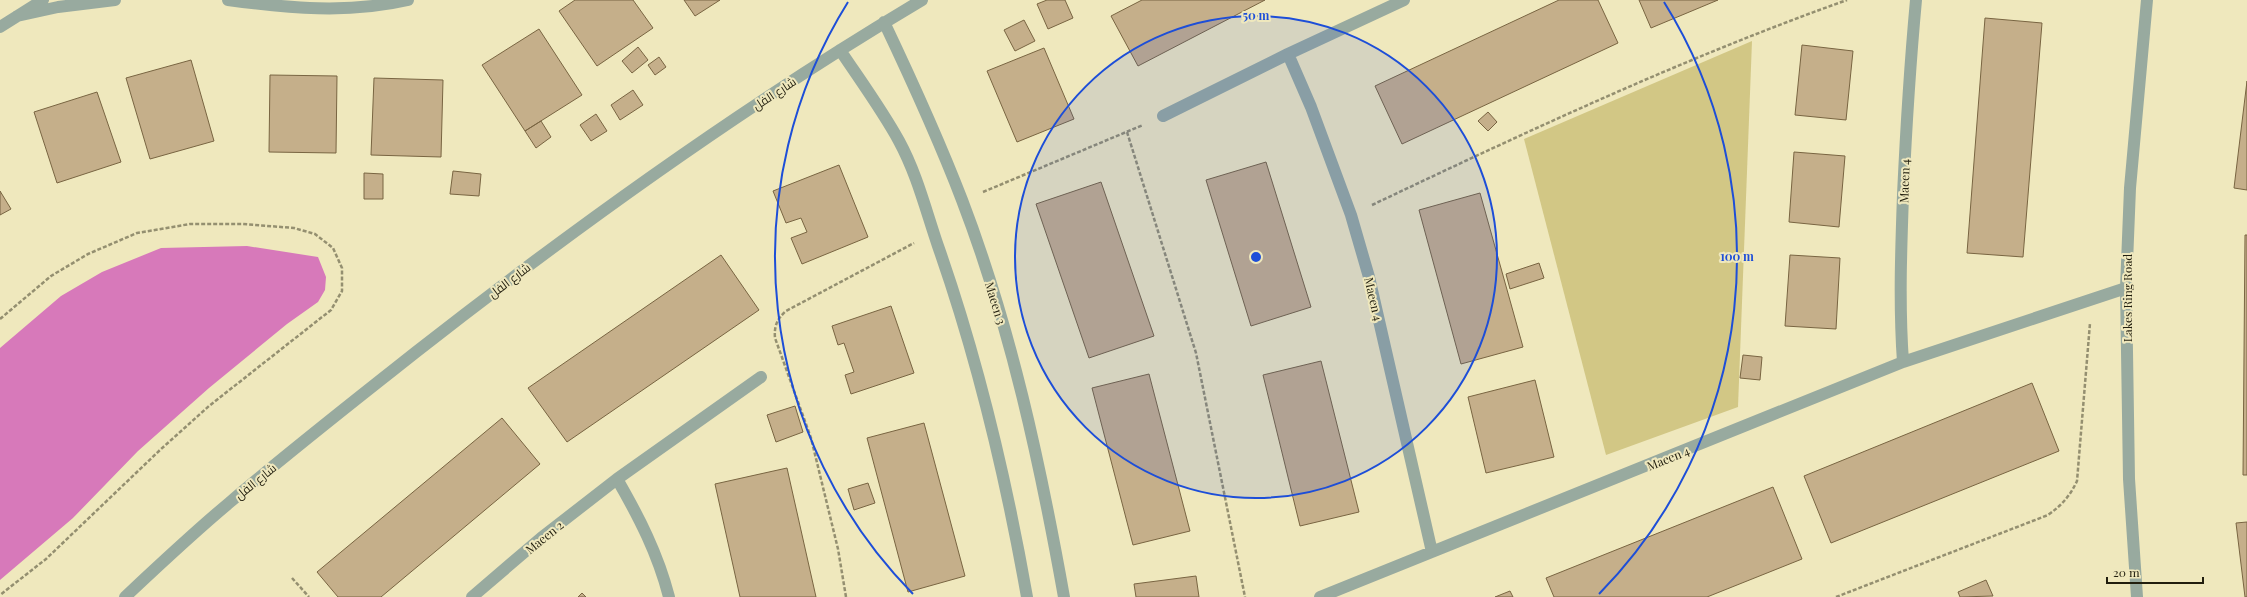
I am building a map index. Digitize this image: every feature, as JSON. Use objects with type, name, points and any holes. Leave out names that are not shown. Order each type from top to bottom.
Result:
[{"type":"street","points":[[0,27],[43,0]]},
{"type":"street","points":[[17,16],[58,7],[115,0]]},
{"type":"street","points":[[228,0],[264,2],[304,8],[341,9],[378,6],[408,0]]},
{"type":"street","name":"شارع الفل","points":[[125,597],[227,504],[504,284],[614,203],[726,125],[840,50],[922,0]]},
{"type":"street","points":[[1164,116],[1288,54],[1404,0]]},
{"type":"street","name":"Maeen 4","points":[[1903,362],[1900,326],[1901,253],[1908,87],[1916,0]]},
{"type":"street","name":"Lakes Ring Road","points":[[2136,597],[2129,480],[2126,288],[2130,188],[2147,0]]},
{"type":"street","name":"Maeen 3","points":[[884,22],[933,126],[963,201],[996,303],[1031,432],[1050,518],[1064,597]]},
{"type":"street","points":[[840,50],[899,142],[921,192],[960,309],[1015,528],[1027,597]]},
{"type":"street","name":"Maeen 4","points":[[1288,54],[1329,153],[1351,215],[1369,277],[1432,552]]},
{"type":"street","name":"Maeen 4","points":[[1320,597],[1903,362],[2126,288]]},
{"type":"street","name":"Maeen 2","points":[[472,597],[541,538],[617,479],[761,377]]},
{"type":"street","points":[[617,479],[643,524],[663,572],[669,597]]},
{"type":"path","points":[[1351,215],[1634,84],[1773,26],[1847,0]]},
{"type":"path","points":[[963,201],[1164,116]]},
{"type":"path","points":[[1127,132],[1196,353],[1245,597]]},
{"type":"path","points":[[0,319],[51,276],[88,254],[137,233],[190,224],[243,224],[294,228],[315,234],[332,248],[342,268],[342,290],[331,310],[209,406],[160,450],[68,539],[0,595]]},
{"type":"path","points":[[846,597],[838,549],[811,438],[775,338],[774,328],[778,318],[786,311],[934,233]]},
{"type":"path","points":[[1836,597],[2048,515],[2061,506],[2070,495],[2076,481],[2092,299]]},
{"type":"path","points":[[292,578],[309,597]]},
{"type":"shaded area","points":[[1752,41],[1738,407],[1606,455],[1524,139]]},
{"type":"shaded area","points":[[247,246],[318,257],[326,277],[325,290],[318,302],[287,324],[209,388],[138,451],[73,518],[0,580],[0,348],[61,296],[102,272],[161,248]]},
{"type":"building","points":[[575,0],[633,0],[653,28],[597,66],[559,11]]},
{"type":"building","points":[[684,0],[720,0],[695,16]]},
{"type":"building","points":[[1047,0],[1065,0],[1073,18],[1048,29],[1037,4]]},
{"type":"building","points":[[1142,0],[1265,0],[1138,66],[1111,16]]},
{"type":"building","points":[[1559,0],[1598,0],[1618,43],[1402,144],[1375,86]]},
{"type":"building","points":[[1639,0],[1718,0],[1651,28]]},
{"type":"building","points":[[1985,18],[2042,23],[2023,257],[1967,253]]},
{"type":"building","points":[[1024,20],[1035,41],[1015,51],[1004,30]]},
{"type":"building","points":[[539,29],[582,95],[525,131],[482,65]]},
{"type":"building","points":[[1802,45],[1853,51],[1846,120],[1795,115]]},
{"type":"building","points":[[638,47],[648,60],[632,73],[622,61]]},
{"type":"building","points":[[1044,48],[1074,119],[1017,142],[987,71]]},
{"type":"building","points":[[659,57],[666,67],[655,75],[648,65]]},
{"type":"building","points":[[191,60],[214,141],[150,159],[126,78]]},
{"type":"building","points":[[270,75],[337,76],[336,153],[269,152]]},
{"type":"building","points":[[374,78],[443,80],[441,157],[371,155]]},
{"type":"building","points":[[2247,81],[2247,190],[2234,188]]},
{"type":"building","points":[[633,90],[643,105],[620,120],[611,105]]},
{"type":"building","points":[[97,92],[121,162],[57,183],[34,112]]},
{"type":"building","points":[[1488,112],[1497,122],[1488,131],[1478,121]]},
{"type":"building","points":[[596,114],[607,131],[591,141],[580,125]]},
{"type":"building","points":[[541,121],[551,137],[536,148],[525,131]]},
{"type":"building","points":[[1794,152],[1845,156],[1839,227],[1789,222]]},
{"type":"building","points":[[1266,162],[1311,307],[1251,326],[1206,180]]},
{"type":"building","points":[[839,165],[868,237],[802,264],[791,238],[807,232],[801,218],[786,223],[773,191]]},
{"type":"building","points":[[453,171],[481,174],[479,196],[450,194]]},
{"type":"building","points":[[364,173],[383,174],[383,199],[364,199]]},
{"type":"building","points":[[1101,182],[1154,336],[1089,358],[1036,204]]},
{"type":"building","points":[[0,191],[11,209],[0,215]]},
{"type":"building","points":[[1480,193],[1523,347],[1461,364],[1419,210]]},
{"type":"building","points":[[2245,235],[2247,235],[2247,475],[2243,475]]},
{"type":"building","points":[[721,255],[759,310],[567,442],[528,388]]},
{"type":"building","points":[[1790,255],[1840,258],[1836,329],[1785,326]]},
{"type":"building","points":[[1539,263],[1544,278],[1510,289],[1506,274]]},
{"type":"building","points":[[891,306],[914,373],[851,394],[845,375],[854,372],[844,343],[838,345],[832,326]]},
{"type":"building","points":[[1743,355],[1762,357],[1760,380],[1740,378]]},
{"type":"building","points":[[1321,361],[1359,512],[1300,526],[1263,375]]},
{"type":"building","points":[[1149,374],[1190,531],[1133,545],[1092,388]]},
{"type":"building","points":[[1535,380],[1554,457],[1486,473],[1468,397]]},
{"type":"building","points":[[2032,383],[2059,451],[1831,543],[1804,476]]},
{"type":"building","points":[[795,406],[803,432],[776,442],[767,415]]},
{"type":"building","points":[[502,418],[540,464],[381,597],[338,597],[317,572]]},
{"type":"building","points":[[924,423],[965,576],[908,592],[867,438]]},
{"type":"building","points":[[787,468],[816,597],[740,597],[715,484]]},
{"type":"building","points":[[868,483],[875,503],[854,510],[848,489]]},
{"type":"building","points":[[1773,487],[1802,559],[1707,597],[1554,597],[1546,578]]},
{"type":"building","points":[[2247,522],[2247,597],[2245,597],[2236,523]]},
{"type":"building","points":[[1196,576],[1199,597],[1136,597],[1134,584]]},
{"type":"building","points":[[1986,580],[1993,596],[1960,597],[1958,592]]},
{"type":"building","points":[[1510,591],[1513,597],[1495,597]]},
{"type":"building","points":[[582,593],[586,597],[578,597]]}]
